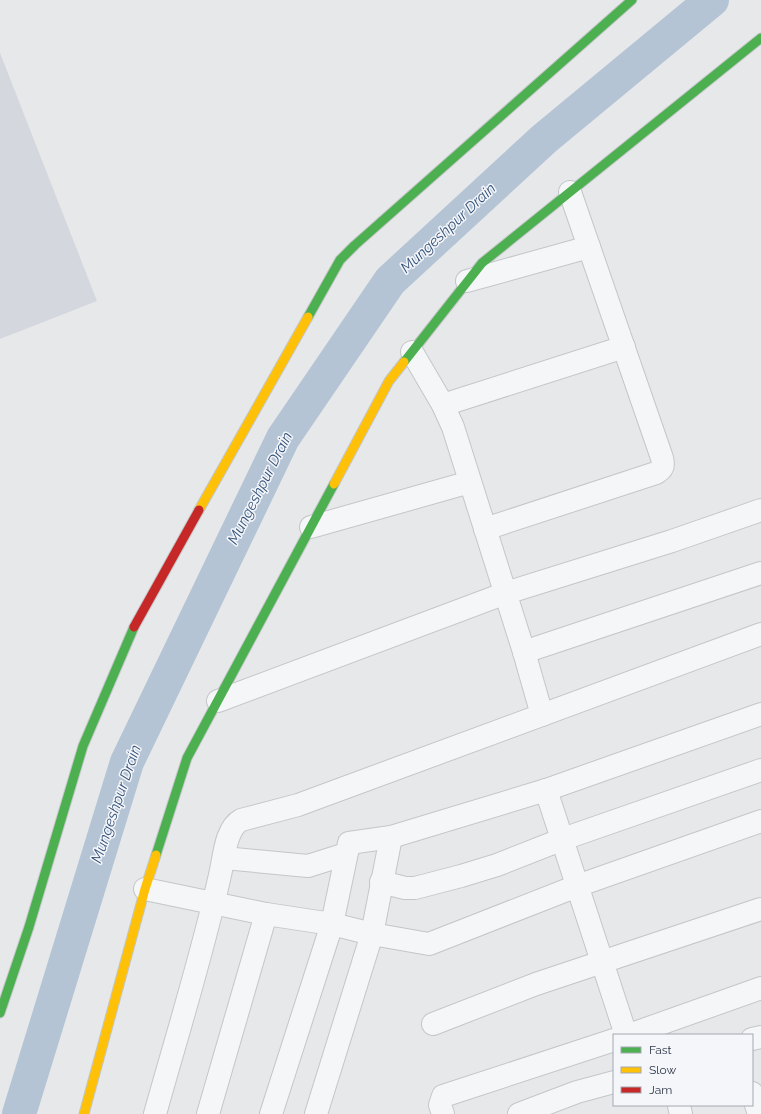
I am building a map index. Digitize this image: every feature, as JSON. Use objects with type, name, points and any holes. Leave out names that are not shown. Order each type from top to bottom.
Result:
[{"type":"street","points":[[0,1013],[29,927],[83,746],[137,620],[340,260],[360,239],[632,0]]},
{"type":"street","points":[[84,1114],[145,889],[187,758],[389,381],[482,263],[761,38]]},
{"type":"street","points":[[484,529],[661,470],[664,466],[570,192]]},
{"type":"street","points":[[467,281],[589,247]]},
{"type":"street","points":[[443,405],[624,347]]},
{"type":"street","points":[[412,352],[443,405],[453,427],[484,529],[506,593],[542,715]]},
{"type":"street","points":[[311,527],[470,482]]},
{"type":"street","points":[[218,701],[506,593],[672,541],[761,510]]},
{"type":"street","points":[[524,652],[761,573]]},
{"type":"street","points":[[155,1114],[214,903],[229,837],[235,824],[241,820],[298,805],[761,634]]},
{"type":"street","points":[[271,1114],[332,924],[348,845],[354,841],[391,837],[546,790],[761,714]]},
{"type":"street","points":[[381,882],[405,888],[415,888],[497,865],[563,839],[761,770]]},
{"type":"street","points":[[546,790],[627,1034]]},
{"type":"street","points":[[145,889],[266,914],[332,924],[372,934],[429,944],[577,886],[761,821]]},
{"type":"street","points":[[316,1114],[372,934],[391,837]]},
{"type":"street","points":[[224,858],[308,866],[346,854]]},
{"type":"street","points":[[433,1024],[536,984],[603,963],[761,909]]},
{"type":"street","points":[[208,1114],[266,914]]},
{"type":"street","points":[[630,1034],[761,988]]},
{"type":"street","points":[[443,1114],[440,1105],[444,1096],[613,1040]]},
{"type":"street","points":[[519,1114],[578,1092],[613,1082]]},
{"type":"street","points":[[753,1096],[759,1114]]},
{"type":"shaded area","points":[[0,53],[97,301],[0,339]]},
{"type":"waterway","name":"Mungeshpur Drain","points":[[19,1114],[127,762],[283,438],[390,281],[544,139],[712,0]]},
{"type":"traffic: fast","points":[[308,317],[340,260],[355,245],[632,0]]},
{"type":"traffic: fast","points":[[404,362],[482,263],[761,38]]},
{"type":"traffic: fast","points":[[156,855],[187,758],[334,484]]},
{"type":"traffic: fast","points":[[0,1013],[29,927],[83,746],[134,627]]},
{"type":"traffic: slow","points":[[199,510],[308,317]]},
{"type":"traffic: slow","points":[[334,484],[389,381],[404,362]]},
{"type":"traffic: slow","points":[[84,1114],[145,889],[156,855]]},
{"type":"traffic: jam","points":[[134,627],[199,510]]}]
